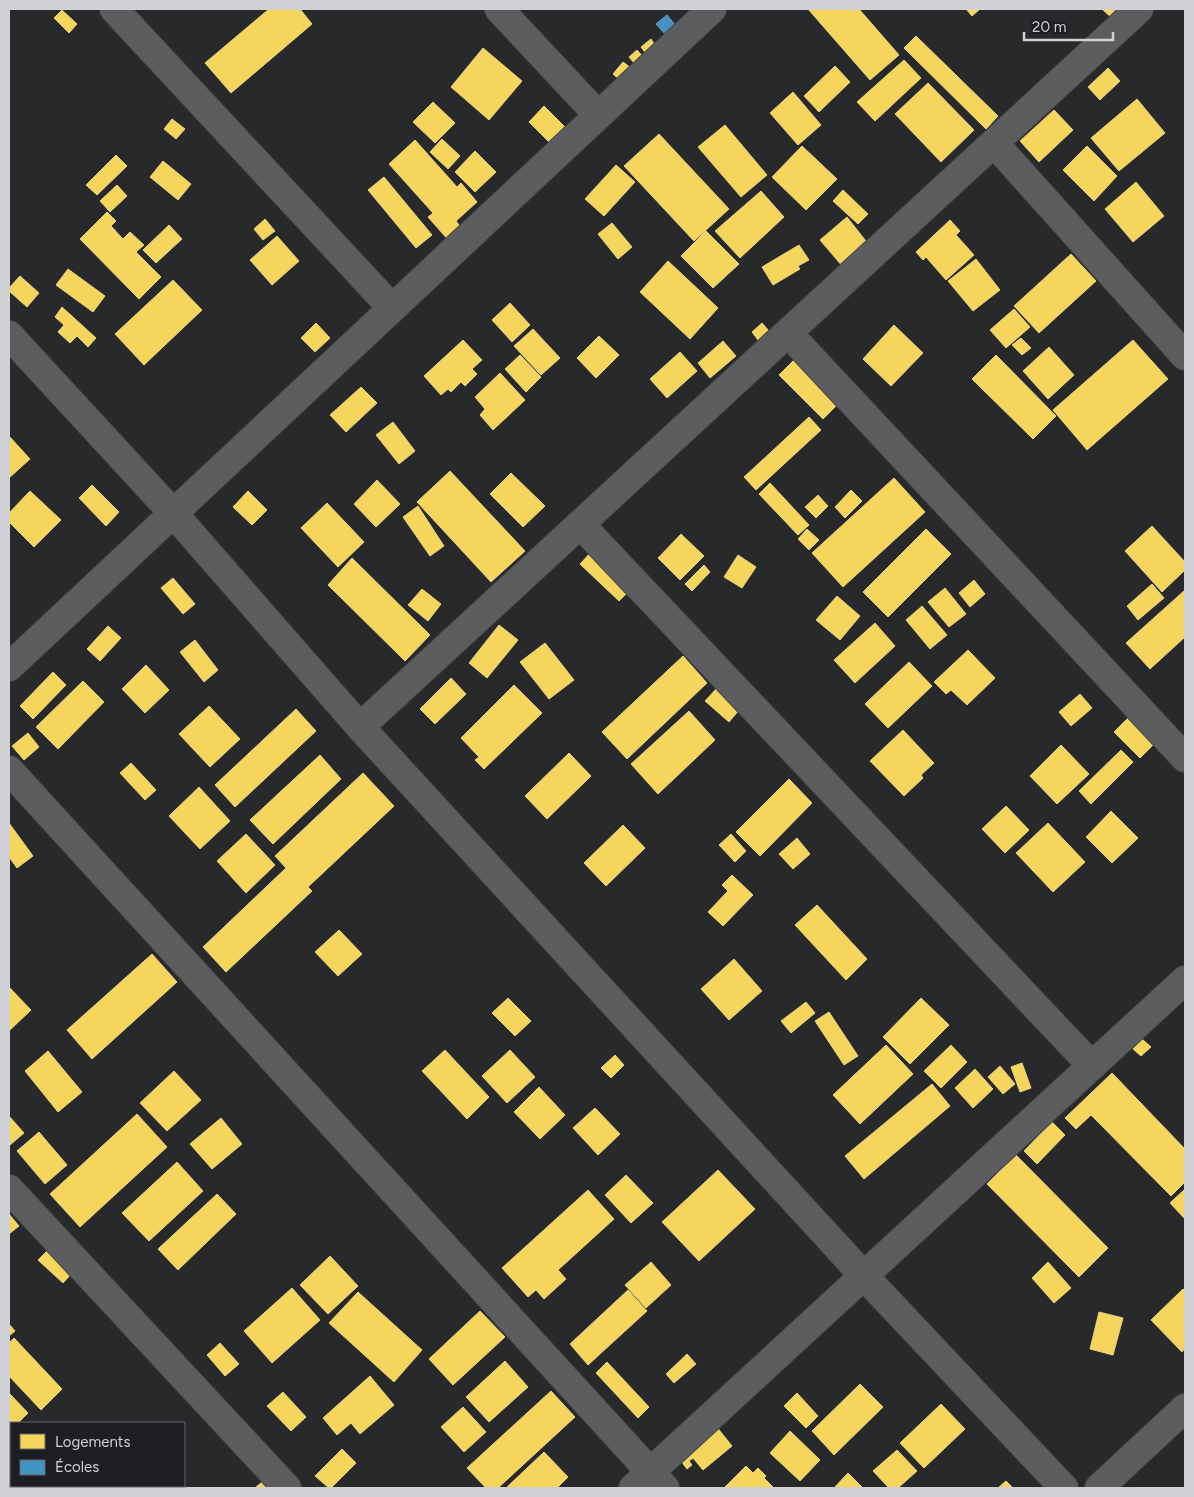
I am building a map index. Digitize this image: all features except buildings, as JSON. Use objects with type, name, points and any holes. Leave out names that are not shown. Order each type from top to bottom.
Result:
[{"type":"street","points":[[114,9],[392,308]]},
{"type":"street","points":[[499,9],[598,115]]},
{"type":"street","points":[[9,667],[712,9]]},
{"type":"street","points":[[360,727],[1139,9]]},
{"type":"street","points":[[994,143],[1185,356]]},
{"type":"street","points":[[788,333],[1185,758]]},
{"type":"street","points":[[9,335],[173,513],[360,727],[864,1276],[1064,1488]]},
{"type":"street","points":[[580,524],[1092,1066]]},
{"type":"street","points":[[9,770],[649,1483],[864,1276],[1185,980]]},
{"type":"street","points":[[9,1189],[288,1488]]},
{"type":"street","points":[[1099,1488],[1185,1408]]}]
